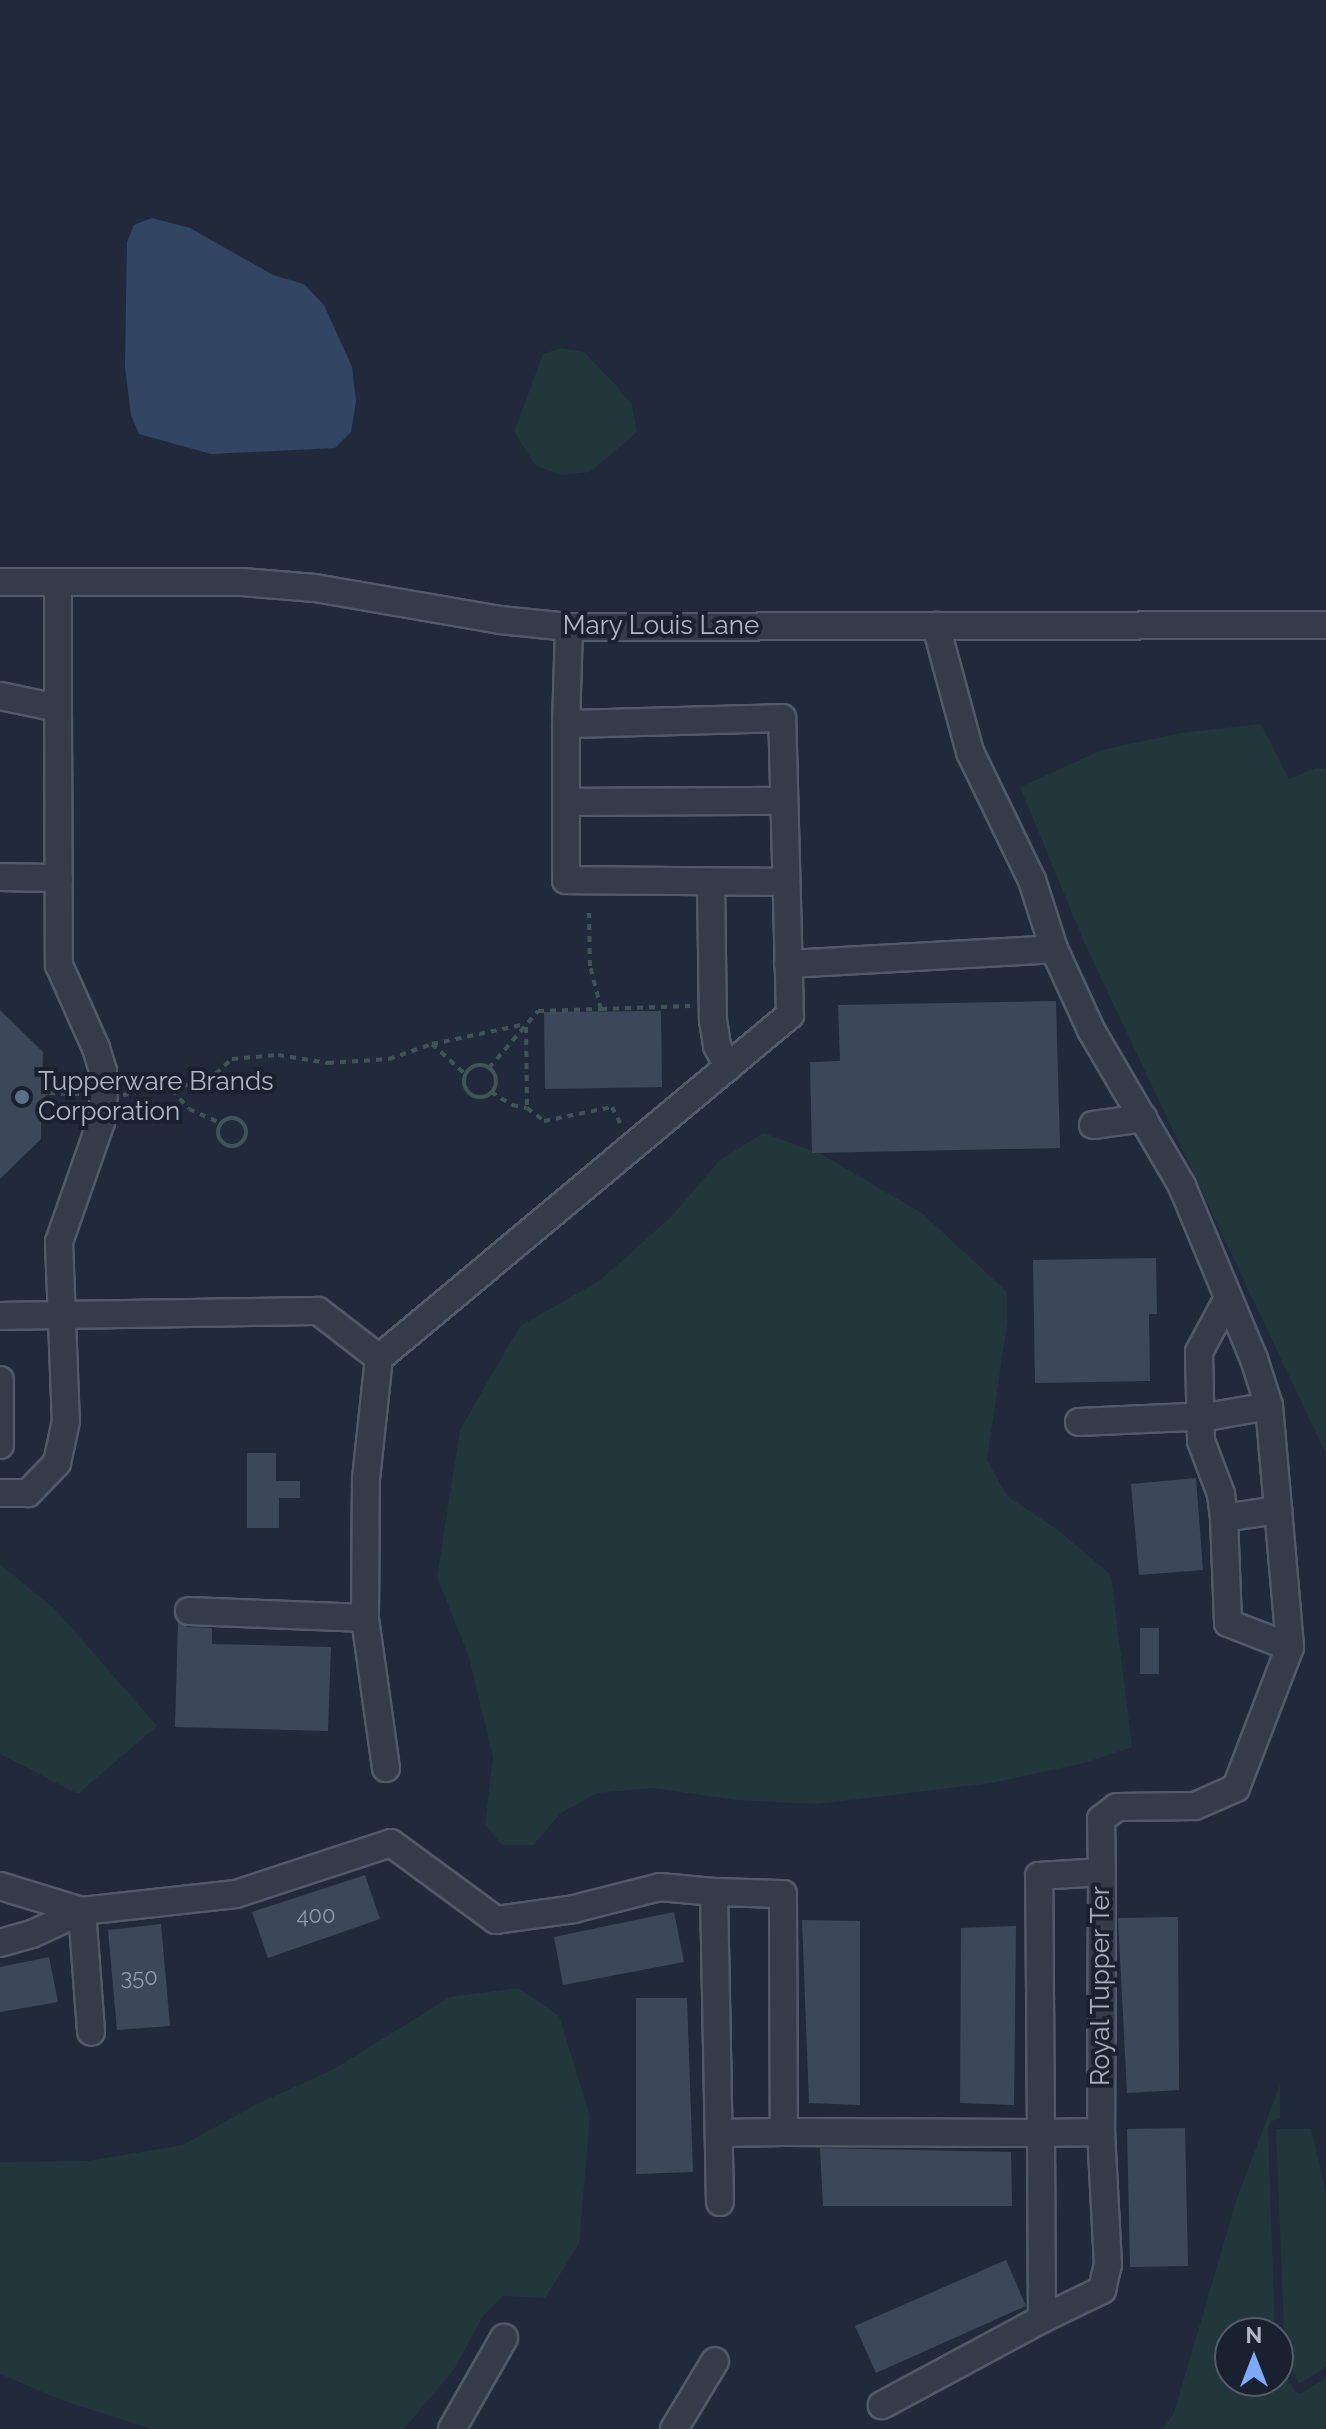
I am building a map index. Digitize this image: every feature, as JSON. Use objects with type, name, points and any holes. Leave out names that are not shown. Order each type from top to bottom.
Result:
[{"type":"street","name":"Mary Louis Lane","points":[[0,582],[242,582],[315,588],[500,620],[569,627],[1326,625]]},
{"type":"street","points":[[0,1493],[28,1493],[57,1463],[66,1421],[59,1242],[101,1122],[104,1094],[103,1071],[96,1048],[59,965],[58,582]]},
{"type":"street","points":[[936,626],[970,752],[1032,880],[1054,949],[1091,1030],[1182,1186],[1254,1359],[1269,1406],[1290,1647],[1236,1788],[1195,1806],[1117,1807],[1101,1819],[1102,1872]]},
{"type":"street","points":[[569,627],[566,880],[786,882]]},
{"type":"street","points":[[0,696],[58,708]]},
{"type":"street","points":[[386,1768],[365,1618],[366,1479],[379,1358],[790,1015],[782,718],[566,724]]},
{"type":"street","points":[[566,802],[784,801]]},
{"type":"street","points":[[0,877],[59,878]]},
{"type":"street","points":[[711,882],[713,1020],[717,1046],[728,1067]]},
{"type":"street","points":[[788,964],[1054,949]]},
{"type":"street","points":[[1093,1125],[1144,1118]]},
{"type":"street","points":[[1227,1300],[1199,1352],[1199,1416],[1201,1441],[1221,1494],[1228,1623],[1290,1647]]},
{"type":"street","points":[[0,1316],[318,1311],[379,1358]]},
{"type":"street","points":[[0,1380],[0,1445]]},
{"type":"street","points":[[1079,1422],[1199,1416],[1269,1406]]},
{"type":"street","points":[[1224,1518],[1278,1510]]},
{"type":"street","points":[[189,1611],[365,1618]]},
{"type":"street","points":[[0,1943],[32,1934],[82,1911],[236,1894],[391,1843],[496,1920],[574,1909],[660,1887],[783,1894],[784,2132]]},
{"type":"street","name":"Royal Tupper Ter","points":[[882,2405],[1102,2290],[1108,2265],[1101,2132],[1102,1872],[1039,1876],[1042,2319]]},
{"type":"street","points":[[0,1886],[82,1911]]},
{"type":"street","points":[[714,1892],[720,2202]]},
{"type":"street","points":[[82,1911],[91,2032]]},
{"type":"street","points":[[720,2133],[1101,2132]]},
{"type":"street","points":[[452,2429],[504,2338]]},
{"type":"street","points":[[674,2429],[715,2361]]},
{"type":"path","points":[[589,913],[590,966],[601,1009]]},
{"type":"path","points":[[489,1068],[538,1011],[700,1006]]},
{"type":"path","points":[[49,1093],[172,1090],[207,1082],[232,1059],[278,1055],[328,1063],[389,1059],[432,1044],[526,1024]]},
{"type":"path","points":[[526,1024],[527,1108]]},
{"type":"path","points":[[432,1044],[465,1074]]},
{"type":"path","points":[[489,1068],[473,1066],[465,1074],[464,1084],[469,1092],[477,1096],[491,1092],[512,1105],[527,1108],[544,1121],[612,1107],[632,1147]]},
{"type":"path","points":[[489,1068],[495,1082],[491,1092]]},
{"type":"path","points":[[172,1090],[189,1109],[220,1123]]},
{"type":"path","points":[[228,1118],[238,1119],[247,1131],[244,1140],[236,1146],[223,1143],[217,1132],[220,1123],[228,1118]]},
{"type":"green space","points":[[561,348],[584,352],[632,405],[637,432],[590,472],[561,475],[536,466],[514,432],[543,354]]},
{"type":"green space","points":[[1261,724],[1289,779],[1316,768],[1326,769],[1326,1454],[1085,944],[1020,787],[1102,750],[1181,733]]},
{"type":"green space","points":[[763,1133],[819,1153],[922,1213],[1007,1292],[1007,1324],[987,1460],[1007,1496],[1059,1531],[1111,1575],[1132,1747],[1084,1763],[992,1783],[817,1804],[737,1800],[653,1788],[597,1793],[561,1813],[533,1845],[502,1845],[485,1825],[493,1757],[469,1657],[437,1577],[460,1430],[520,1326],[599,1281],[671,1217],[719,1161]]},
{"type":"green space","points":[[0,1564],[57,1611],[157,1726],[78,1794],[0,1754]]},
{"type":"green space","points":[[518,1988],[559,2016],[590,2116],[579,2244],[545,2298],[503,2296],[483,2316],[455,2368],[404,2429],[152,2429],[64,2401],[0,2374],[0,2162],[87,2161],[183,2145],[255,2105],[334,2069],[450,1997]]},
{"type":"green space","points":[[1280,2085],[1280,2119],[1271,2121],[1268,2129],[1274,2317],[1214,2317],[1214,2397],[1294,2397],[1294,2390],[1301,2393],[1326,2378],[1326,2429],[1163,2429],[1174,2413],[1237,2198]]},
{"type":"green space","points":[[1276,2129],[1311,2129],[1326,2192],[1326,2367],[1299,2384],[1294,2374],[1294,2317],[1283,2317]]},
{"type":"water","points":[[152,218],[190,228],[273,275],[304,284],[324,305],[352,367],[356,401],[351,432],[335,448],[211,454],[139,434],[131,415],[125,367],[127,242],[134,225]]},
{"type":"building","points":[[1056,1001],[1060,1148],[812,1153],[810,1062],[840,1061],[838,1005]]},
{"type":"building","name":"Tupperware Brands Corporation","points":[[0,1010],[43,1052],[42,1087],[49,1093],[41,1101],[41,1139],[0,1179]]},
{"type":"building","points":[[661,1011],[662,1087],[545,1089],[544,1012]]},
{"type":"building","points":[[1156,1258],[1157,1314],[1149,1314],[1150,1381],[1035,1383],[1033,1260]]},
{"type":"building","points":[[247,1453],[276,1453],[276,1481],[300,1481],[300,1498],[279,1498],[279,1528],[247,1528]]},
{"type":"building","points":[[1196,1478],[1203,1570],[1139,1575],[1131,1484]]},
{"type":"building","points":[[178,1622],[188,1627],[212,1628],[212,1644],[331,1647],[328,1731],[175,1727]]},
{"type":"building","points":[[1140,1628],[1159,1628],[1159,1674],[1140,1674]]},
{"type":"building","points":[[365,1875],[380,1919],[268,1958],[252,1912]]},
{"type":"building","points":[[674,1912],[684,1962],[563,1985],[554,1937]]},
{"type":"building","points":[[1178,1917],[1179,2090],[1127,2093],[1118,1918]]},
{"type":"building","points":[[802,1920],[860,1921],[860,2105],[809,2103]]},
{"type":"building","points":[[161,1924],[170,2026],[117,2030],[108,1930]]},
{"type":"building","points":[[1016,1926],[1014,2105],[960,2103],[961,1928]]},
{"type":"building","points":[[49,1957],[58,2002],[0,2012],[0,1967]]},
{"type":"building","points":[[636,1998],[687,1998],[693,2172],[636,2174]]},
{"type":"building","points":[[1185,2128],[1188,2266],[1130,2267],[1127,2129]]},
{"type":"building","points":[[820,2148],[1011,2152],[1012,2206],[823,2206]]},
{"type":"building","points":[[1006,2260],[1026,2306],[876,2373],[855,2326]]},
{"type":"place","name":"Tupperware Brands Corporation","points":[[22,1097]]}]
